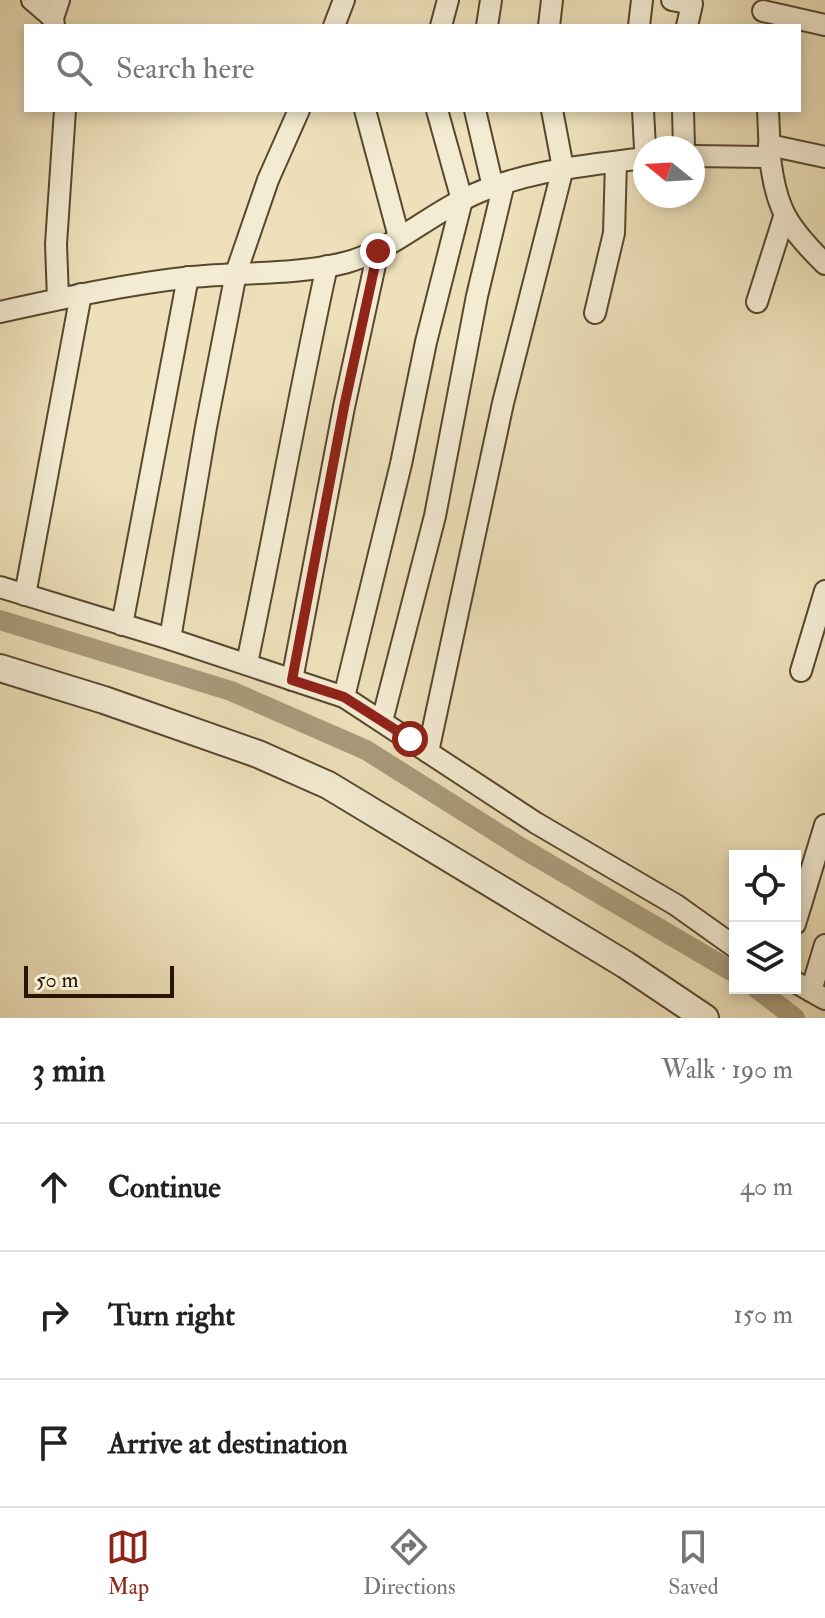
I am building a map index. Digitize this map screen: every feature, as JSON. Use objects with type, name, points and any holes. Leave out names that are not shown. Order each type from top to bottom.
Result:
[{"type":"street","points":[[32,0],[55,15]]},
{"type":"street","points":[[335,24],[344,0]]},
{"type":"street","points":[[442,24],[448,0]]},
{"type":"street","points":[[487,24],[491,0]]},
{"type":"street","points":[[549,24],[552,0]]},
{"type":"street","points":[[639,24],[642,0]]},
{"type":"street","points":[[672,0],[692,4],[687,24]]},
{"type":"street","points":[[763,12],[825,25]]},
{"type":"street","points":[[58,299],[56,244],[65,112]]},
{"type":"street","points":[[170,639],[236,273],[268,180],[298,112]]},
{"type":"street","points":[[366,112],[399,237]]},
{"type":"street","points":[[344,697],[462,200],[438,112]]},
{"type":"street","points":[[382,721],[435,516],[499,185],[476,112]]},
{"type":"street","points":[[428,752],[503,403],[563,168],[552,112]]},
{"type":"street","points":[[643,112],[644,136]]},
{"type":"street","points":[[683,112],[684,136]]},
{"type":"street","points":[[768,112],[773,185],[784,217],[825,264]]},
{"type":"street","points":[[705,155],[770,151],[825,157]]},
{"type":"street","points":[[0,312],[81,294],[188,277],[327,266],[378,251],[462,200],[499,185],[563,168],[633,160]]},
{"type":"street","points":[[595,313],[614,233],[616,162]]},
{"type":"street","points":[[757,302],[784,217]]},
{"type":"street","points":[[292,680],[344,407],[378,251]]},
{"type":"street","points":[[247,663],[327,266]]},
{"type":"street","points":[[122,625],[188,277]]},
{"type":"street","points":[[25,595],[81,294]]},
{"type":"street","points":[[0,587],[247,663],[344,697],[536,823],[676,905],[729,943]]},
{"type":"street","points":[[801,671],[825,591]]},
{"type":"street","points":[[0,668],[104,700],[258,754],[328,785],[626,965],[705,1018]]},
{"type":"street","points":[[796,922],[825,825]]},
{"type":"street","points":[[810,991],[825,945]]},
{"type":"waterway","points":[[0,620],[231,691],[366,750],[520,847],[729,969]]},
{"type":"waterway","points":[[764,994],[795,1018]]},
{"type":"route","points":[[378,251],[344,407],[292,680],[344,697],[410,739]]}]
